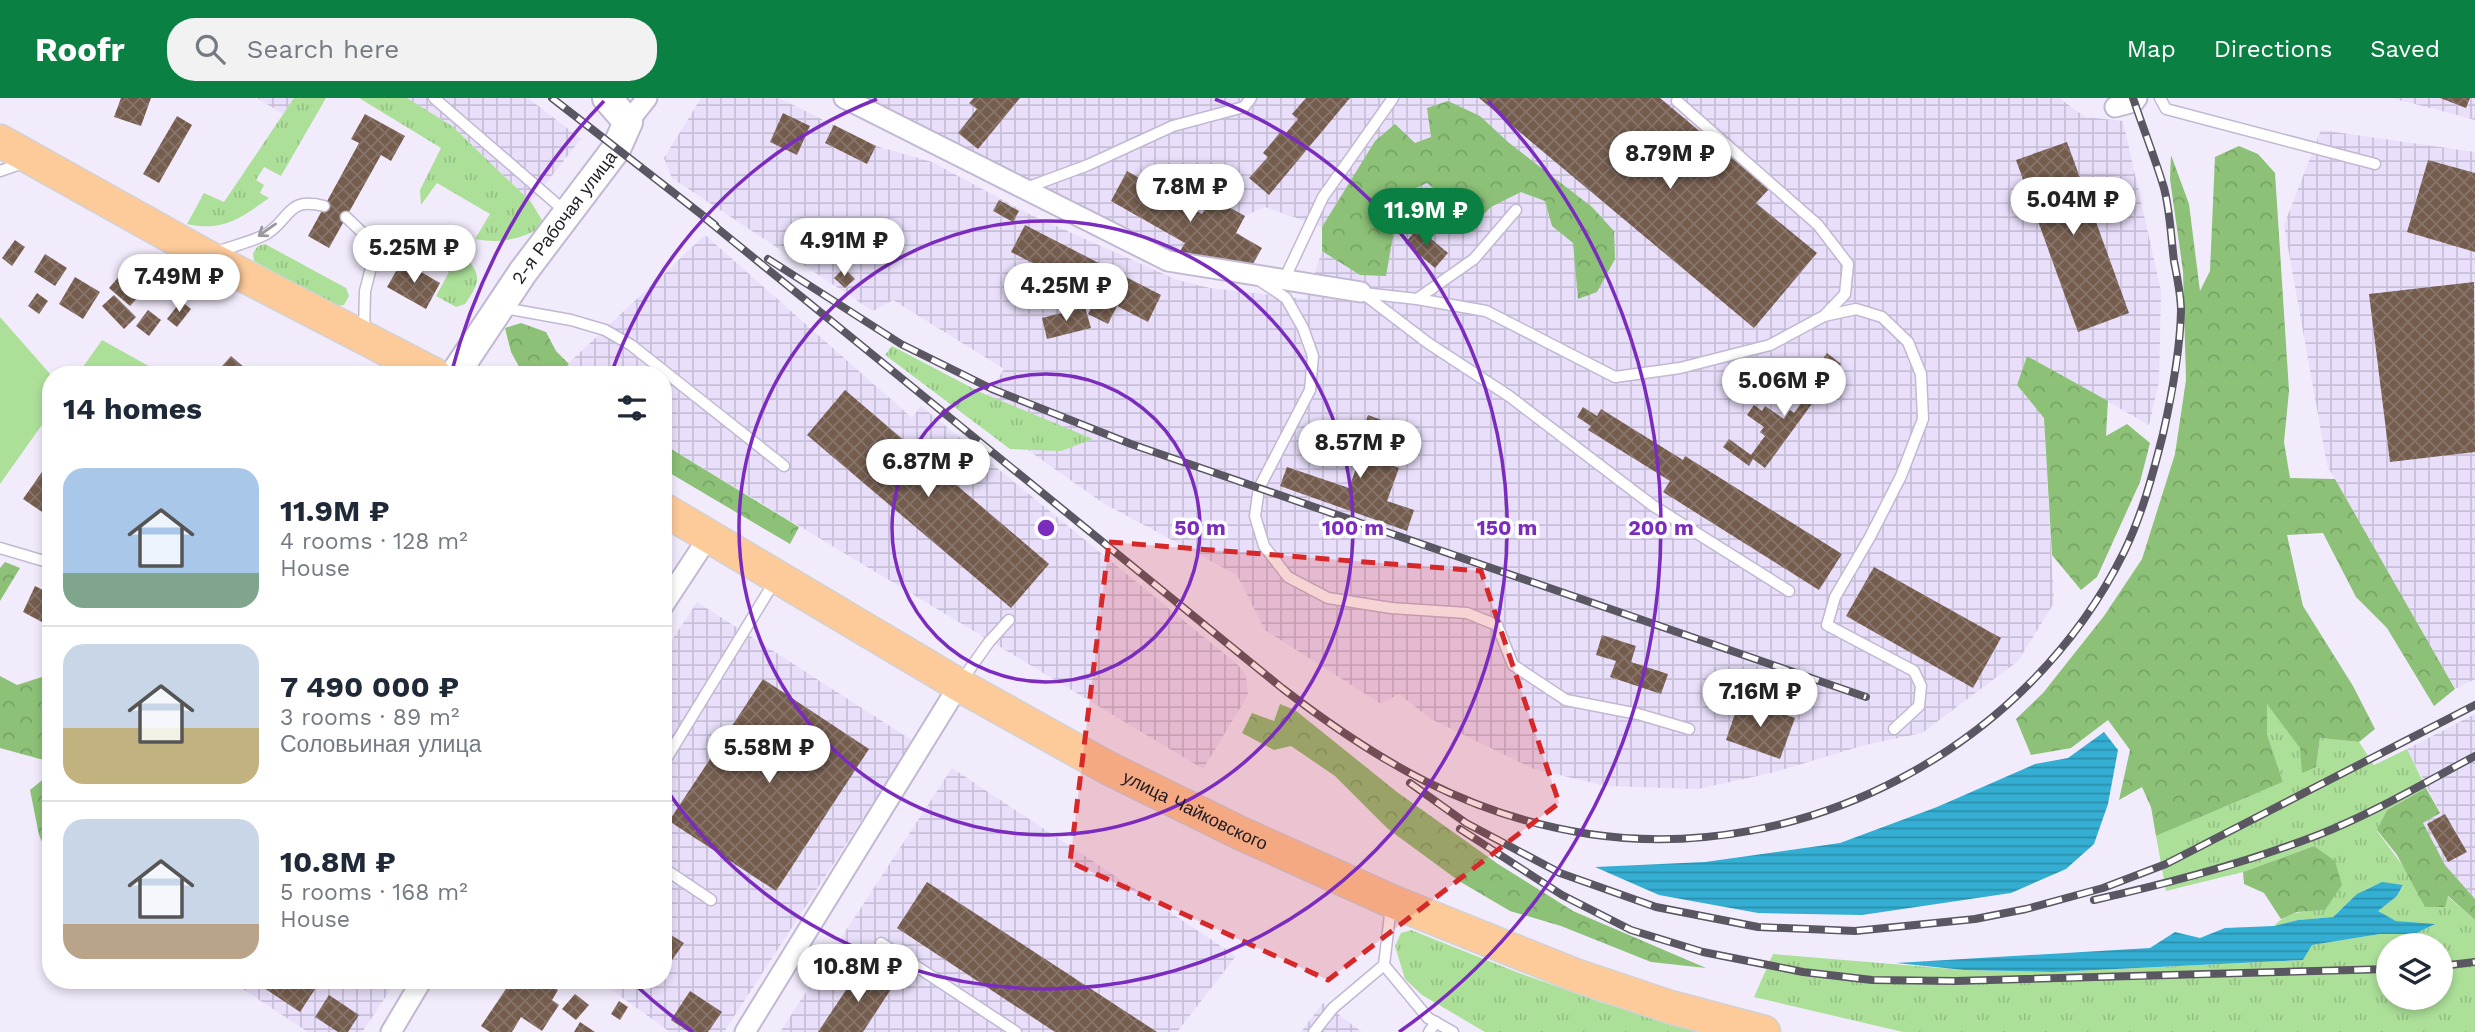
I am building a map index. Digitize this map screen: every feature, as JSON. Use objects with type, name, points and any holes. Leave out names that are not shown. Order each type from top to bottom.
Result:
[{"type":"main road","points":[[607,98],[628,122]]},
{"type":"main road","name":"2-я Рабочая улица","points":[[460,366],[523,272],[616,149],[628,122]]},
{"type":"main road","points":[[0,141],[364,340],[388,364]]},
{"type":"main road","name":"улица Чайковского","points":[[672,514],[959,685],[1108,768],[1240,833],[1391,901],[1575,975],[1670,1007],[1764,1032]]},
{"type":"street","points":[[628,122],[647,98]]},
{"type":"street","points":[[844,98],[1168,261],[1361,292]]},
{"type":"street","points":[[2115,107],[2134,102],[2137,98]]},
{"type":"street","points":[[672,592],[709,536]]},
{"type":"street","points":[[745,1032],[959,685]]},
{"type":"street","points":[[395,1029],[417,989]]},
{"type":"lane","points":[[434,98],[567,213]]},
{"type":"lane","points":[[1023,189],[1088,165],[1173,126],[1244,107],[1251,98]]},
{"type":"lane","points":[[1283,280],[1323,197],[1393,98]]},
{"type":"lane","points":[[2160,98],[2166,109],[2375,164]]},
{"type":"lane","points":[[1677,101],[1818,225],[1848,264],[1845,293],[1824,316]]},
{"type":"lane","points":[[0,171],[35,160]]},
{"type":"lane","points":[[206,256],[268,233],[290,209],[310,202],[324,206]]},
{"type":"lane","points":[[1417,299],[1474,259],[1516,210]]},
{"type":"lane","points":[[346,217],[366,236],[374,256],[365,292],[364,340]]},
{"type":"lane","points":[[1252,275],[1286,298],[1303,328],[1313,356],[1310,390],[1259,488],[1255,516],[1264,546],[1288,577],[1328,598],[1391,608],[1467,613],[1497,625],[1513,665],[1566,701],[1638,714],[1689,729]]},
{"type":"lane","points":[[1361,292],[1486,311],[1615,377],[1680,368],[1770,345],[1824,316],[1856,309],[1882,317],[1908,342],[1921,374],[1923,419],[1895,488],[1835,597],[1827,625],[1914,671],[1922,686],[1919,706],[1894,729]]},
{"type":"lane","points":[[1361,292],[1428,343],[1509,396],[1652,505],[1789,591]]},
{"type":"lane","points":[[499,307],[571,320],[605,330],[631,345],[658,366]]},
{"type":"lane","points":[[672,377],[784,466]]},
{"type":"lane","points":[[0,548],[42,561]]},
{"type":"lane","points":[[672,749],[778,576]]},
{"type":"lane","points":[[959,685],[989,642],[1009,620]]},
{"type":"lane","points":[[672,875],[711,900]]},
{"type":"lane","points":[[1314,1032],[1333,1008],[1384,965],[1391,901]]},
{"type":"lane","points":[[881,943],[1016,1032]]},
{"type":"lane","points":[[1384,965],[1428,1018],[1453,1032]]},
{"type":"lane","points":[[1429,1032],[1436,1022]]},
{"type":"highlighted area","points":[[1109,542],[1481,571],[1559,803],[1328,980],[1070,862]]},
{"type":"shaded area","points":[[257,98],[294,98],[283,114]]},
{"type":"shaded area","points":[[407,98],[528,98],[581,139],[531,202],[452,126]]},
{"type":"shaded area","points":[[701,98],[779,98],[876,146],[932,162],[1027,213],[1177,280],[1210,288],[1306,299],[1322,251],[1322,227],[1265,207],[1245,216],[1236,232],[1262,248],[1250,269],[1177,256],[1010,169],[986,164],[866,98],[2059,98],[2085,117],[2123,121],[2161,291],[2159,382],[2149,425],[2027,356],[2017,385],[2044,418],[2054,603],[2018,661],[1922,733],[1865,745],[1771,773],[1698,789],[1606,786],[1534,769],[1431,719],[1399,694],[1381,704],[1265,630],[1237,575],[1103,503],[1004,433],[979,408],[1004,369],[893,300],[873,311],[672,178],[664,158]]},
{"type":"shaded area","points":[[2391,98],[2475,98],[2475,120],[2423,106]]},
{"type":"shaded area","points":[[2321,130],[2475,152],[2475,679],[2455,689],[2327,465],[2284,225]]},
{"type":"shaded area","points":[[705,235],[912,418],[921,406],[1237,664],[1246,675],[1248,695],[1203,769],[672,449],[672,366],[566,366]]},
{"type":"shaded area","points":[[697,602],[913,741],[724,1032],[670,1032],[610,989],[672,989],[672,640]]},
{"type":"shaded area","points":[[2475,714],[2475,899],[2445,865],[2423,823],[2440,812],[2407,749]]},
{"type":"shaded area","points":[[952,768],[1236,956],[1177,1032],[780,1032]]},
{"type":"shaded area","points":[[243,989],[391,989],[362,1032],[308,1032]]},
{"type":"shaded area","points":[[1323,1003],[1362,1032],[1301,1032]]},
{"type":"green space","points":[[294,98],[326,98],[281,176],[264,167],[256,180],[264,185],[260,193],[269,198],[231,222],[211,226],[187,224],[204,193],[224,202]]},
{"type":"green space","points":[[359,98],[407,98],[452,126],[531,202],[545,225],[512,239],[475,239],[490,214],[437,183],[421,205],[420,190],[441,148]]},
{"type":"green space","points":[[1448,101],[1480,116],[1508,142],[1592,207],[1614,231],[1615,259],[1597,292],[1578,299],[1573,243],[1552,226],[1545,201],[1521,192],[1491,207],[1465,233],[1431,210],[1437,191],[1427,183],[1392,199],[1397,213],[1386,276],[1360,275],[1322,251],[1322,227],[1375,141],[1395,124],[1415,143],[1431,137],[1427,108]]},
{"type":"green space","points":[[2239,146],[2258,154],[2275,173],[2289,391],[2284,442],[2290,478],[2335,479],[2455,689],[2434,706],[2387,628],[2356,597],[2323,533],[2287,535],[2303,606],[2353,686],[2375,729],[2359,742],[2320,738],[2316,767],[2302,773],[2300,748],[2267,704],[2267,734],[2283,782],[2156,836],[2151,807],[2142,787],[2119,800],[2130,750],[2108,720],[2071,748],[2031,755],[2016,719],[2043,693],[2104,616],[2142,559],[2175,454],[2186,380],[2183,271],[2170,179],[2171,155],[2189,204],[2200,291],[2210,271],[2215,157]]},
{"type":"green space","points":[[419,230],[465,257],[475,270],[476,286],[465,304],[456,307],[436,296],[449,272],[410,248],[408,237]]},
{"type":"green space","points":[[265,244],[346,288],[349,296],[344,305],[336,306],[254,261],[253,253],[258,246]]},
{"type":"green space","points":[[0,317],[43,366],[42,425],[0,484]]},
{"type":"green space","points":[[521,323],[546,332],[556,351],[569,364],[519,366],[511,352],[505,328]]},
{"type":"green space","points":[[102,340],[149,366],[84,366]]},
{"type":"green space","points":[[892,346],[980,392],[1093,439],[1061,451],[1010,449],[885,355]]},
{"type":"green space","points":[[2027,356],[2108,401],[2106,436],[2127,424],[2150,443],[2140,482],[2097,577],[2081,590],[2052,555],[2044,418],[2017,385]]},
{"type":"green space","points":[[672,449],[799,527],[790,544],[672,474]]},
{"type":"green space","points":[[5,562],[20,568],[0,601],[0,568]]},
{"type":"green space","points":[[0,676],[17,685],[42,677],[42,760],[0,748]]},
{"type":"green space","points":[[2267,702],[2316,767],[2320,738],[2359,742],[2374,765],[2407,749],[2426,788],[2387,810],[2377,831],[2406,870],[2447,896],[2475,920],[2475,1032],[1903,1032],[1754,997],[1773,954],[1964,970],[2055,972],[2303,960],[2311,945],[2376,935],[2376,1010],[2453,1010],[2453,933],[2417,933],[2433,925],[2396,921],[2377,911],[2397,896],[2403,886],[2392,884],[2373,887],[2349,902],[2333,917],[2298,920],[2274,926],[2291,915],[2325,910],[2314,846],[2243,872],[2166,891],[2156,836],[2283,782],[2267,734]]},
{"type":"green space","points":[[1280,704],[1295,710],[1397,792],[1498,864],[1573,911],[1706,968],[1651,962],[1561,926],[1510,911],[1459,881],[1388,829],[1335,776],[1291,746],[1274,750],[1242,733],[1252,713],[1274,721]]},
{"type":"green space","points":[[42,780],[42,842],[39,835],[30,790]]},
{"type":"green space","points":[[2426,788],[2440,813],[2423,823],[2445,865],[2475,899],[2475,920],[2448,896],[2445,907],[2425,907],[2397,855],[2377,830],[2387,810]]},
{"type":"green space","points":[[2314,846],[2335,861],[2342,885],[2325,910],[2297,912],[2281,919],[2264,893],[2244,884],[2243,872]]},
{"type":"green space","points":[[1411,930],[1603,1003],[1712,1032],[1485,1032],[1422,995],[1405,979],[1395,946],[1401,933]]},
{"type":"water","points":[[2104,732],[2118,750],[2108,804],[2094,844],[2066,869],[2011,893],[1862,915],[1758,913],[1659,895],[1595,867],[1705,862],[1840,843],[1937,807],[2035,764],[2068,758]]},
{"type":"water","points":[[2382,882],[2403,885],[2397,896],[2378,911],[2396,921],[2435,924],[2417,933],[2376,933],[2312,945],[2303,960],[2054,972],[1964,970],[1896,963],[2150,948],[2175,932],[2200,938],[2225,928],[2274,926],[2298,920],[2333,917],[2357,894]]},
{"type":"building","points":[[121,98],[151,98],[141,126],[114,117]]},
{"type":"building","points":[[974,98],[1020,98],[978,149],[958,133],[977,109],[969,103]]},
{"type":"building","points":[[1306,98],[1350,98],[1269,195],[1249,178],[1268,157],[1263,153],[1282,130],[1286,133],[1298,119],[1292,114]]},
{"type":"building","points":[[1479,98],[1660,98],[1769,189],[1756,203],[1817,253],[1754,328]]},
{"type":"building","points":[[2440,98],[2470,98],[2466,108]]},
{"type":"building","points":[[783,113],[810,126],[797,155],[770,142]]},
{"type":"building","points":[[365,114],[405,136],[391,161],[381,155],[329,248],[308,236],[359,143],[351,139]]},
{"type":"building","points":[[177,116],[192,125],[159,183],[143,174]]},
{"type":"building","points":[[834,125],[876,146],[867,164],[825,143]]},
{"type":"building","points":[[2067,142],[2129,313],[2078,332],[2016,160]]},
{"type":"building","points":[[2428,160],[2475,173],[2475,252],[2407,232]]},
{"type":"building","points":[[1127,171],[1202,214],[1212,198],[1245,216],[1236,233],[1262,248],[1250,269],[1177,256],[1185,243],[1111,201]]},
{"type":"building","points":[[999,200],[1019,211],[1013,222],[993,211]]},
{"type":"building","points":[[1025,225],[1161,295],[1148,322],[1117,306],[1108,324],[1088,314],[1097,296],[1011,252]]},
{"type":"building","points":[[1418,228],[1448,253],[1435,268],[1405,243]]},
{"type":"building","points":[[15,240],[25,247],[12,266],[2,258]]},
{"type":"building","points":[[45,254],[67,268],[55,286],[34,272]]},
{"type":"building","points":[[402,261],[440,283],[426,309],[387,287]]},
{"type":"building","points":[[130,264],[151,283],[130,306],[109,288]]},
{"type":"building","points":[[844,268],[855,279],[845,288],[834,278]]},
{"type":"building","points":[[75,277],[100,292],[83,319],[59,304]]},
{"type":"building","points":[[2474,282],[2475,452],[2390,462],[2369,294]]},
{"type":"building","points":[[37,293],[48,301],[39,314],[28,306]]},
{"type":"building","points":[[114,295],[136,317],[124,329],[102,306]]},
{"type":"building","points":[[181,301],[191,309],[177,327],[167,319]]},
{"type":"building","points":[[1085,307],[1091,328],[1047,339],[1042,318]]},
{"type":"building","points":[[148,310],[161,320],[149,336],[136,326]]},
{"type":"building","points":[[1827,353],[1841,364],[1765,468],[1753,459],[1749,466],[1723,447],[1729,439],[1751,455],[1765,436],[1760,432],[1764,427],[1747,415],[1754,405],[1762,411],[1765,406],[1784,419],[1790,410],[1794,413],[1809,393],[1802,388]]},
{"type":"building","points":[[231,356],[243,366],[222,366]]},
{"type":"building","points":[[845,390],[1049,564],[1011,608],[807,435]]},
{"type":"building","points":[[1583,407],[1597,416],[1601,409],[1683,460],[1685,456],[1842,554],[1819,590],[1663,492],[1670,481],[1588,430],[1591,426],[1577,417]]},
{"type":"building","points":[[1368,415],[1395,425],[1382,462],[1399,468],[1387,501],[1414,510],[1407,531],[1280,486],[1287,467],[1349,488],[1358,463],[1352,461]]},
{"type":"building","points":[[42,472],[42,512],[23,499]]},
{"type":"building","points":[[1874,567],[2001,638],[1973,688],[1846,616]]},
{"type":"building","points":[[35,586],[42,590],[42,622],[23,612]]},
{"type":"building","points":[[1602,635],[1636,646],[1631,662],[1668,674],[1661,694],[1610,677],[1616,661],[1596,655]]},
{"type":"building","points":[[763,679],[869,749],[776,891],[672,823],[672,816]]},
{"type":"building","points":[[1740,699],[1795,718],[1780,759],[1726,740]]},
{"type":"building","points":[[2445,814],[2467,852],[2448,862],[2427,824]]},
{"type":"building","points":[[927,882],[1157,1032],[1055,1032],[897,928]]},
{"type":"building","points":[[672,936],[684,943],[672,960]]},
{"type":"building","points":[[862,966],[893,986],[863,1032],[818,1032]]},
{"type":"building","points":[[266,989],[315,989],[300,1012]]},
{"type":"building","points":[[506,989],[558,990],[552,1000],[559,1005],[542,1031],[521,1017],[512,1032],[490,1032],[481,1026]]},
{"type":"building","points":[[690,991],[722,1012],[708,1032],[689,1032],[671,1020]]},
{"type":"building","points":[[575,994],[589,1005],[576,1020],[562,1009]]},
{"type":"building","points":[[329,995],[359,1015],[348,1032],[338,1032],[315,1017]]},
{"type":"building","points":[[619,1001],[628,1007],[620,1020],[611,1014]]},
{"type":"building","points":[[580,1022],[595,1032],[574,1032]]},
{"type":"railway","points":[[552,98],[715,225]]},
{"type":"railway","points":[[706,219],[1282,688],[1353,739],[1426,782],[1504,814],[1545,826],[1589,834],[1670,839],[1750,831],[1827,810],[1901,778],[1969,735],[2030,683],[2082,621],[2124,552],[2142,509],[2163,434],[2179,342],[2180,299],[2166,197],[2133,98]]},
{"type":"railway","points":[[768,259],[901,344],[992,389],[1131,444],[1866,697]]},
{"type":"railway","points":[[1410,783],[1466,823],[1560,873],[1656,907],[1758,927],[1855,931],[1975,919],[2026,909],[2103,888],[2166,864],[2475,705]]},
{"type":"railway","points":[[2094,900],[2208,872],[2318,835],[2378,808],[2475,756]]},
{"type":"railway","points":[[1460,829],[1562,895],[1631,930],[1703,952],[1803,972],[1872,980],[1955,981],[2376,969]]},
{"type":"railway","points":[[2453,965],[2475,962]]}]
